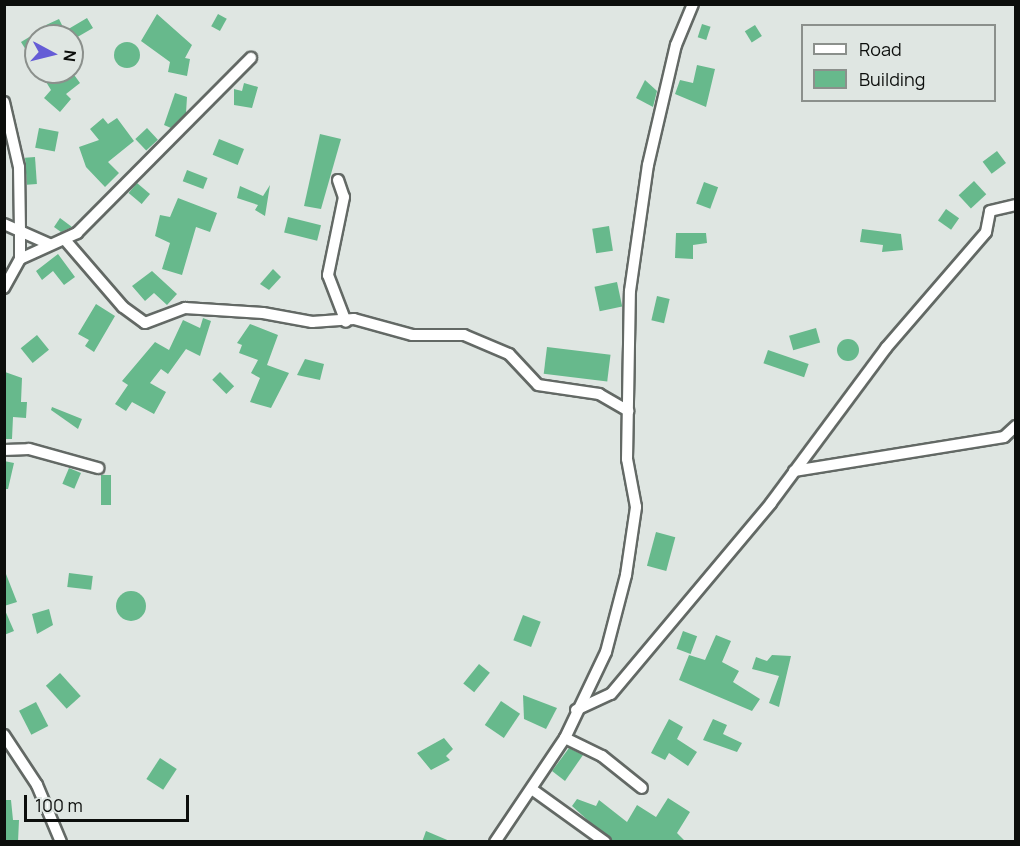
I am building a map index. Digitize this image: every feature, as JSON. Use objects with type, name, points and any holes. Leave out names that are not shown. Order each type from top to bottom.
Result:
[{"type":"street","points":[[495,842],[533,789],[565,738],[576,710],[606,652],[626,575],[636,507],[627,459],[630,291],[648,165],[676,45],[693,4]]},
{"type":"street","points":[[20,259],[49,244],[66,241],[196,118],[251,58]]},
{"type":"street","points":[[4,102],[19,167],[20,233],[20,259],[4,288]]},
{"type":"street","points":[[338,180],[344,197],[328,275],[346,322]]},
{"type":"street","points":[[576,710],[611,694],[794,471],[940,281],[986,232],[990,211],[1016,205]]},
{"type":"street","points":[[4,224],[49,244]]},
{"type":"street","points":[[66,241],[123,307],[145,323],[185,308],[346,322],[412,335],[464,335],[509,354],[538,385],[599,394],[628,411]]},
{"type":"street","points":[[794,471],[1004,437],[1016,426]]},
{"type":"street","points":[[4,450],[29,449],[98,468]]},
{"type":"street","points":[[4,735],[37,785],[61,842]]},
{"type":"street","points":[[565,738],[603,756],[642,788]]},
{"type":"street","points":[[533,789],[605,842]]},
{"type":"building","points":[[157,14],[192,45],[185,58],[190,59],[187,76],[168,72],[170,62],[141,41]]},
{"type":"building","points":[[218,14],[227,19],[220,31],[211,26]]},
{"type":"building","points":[[87,18],[93,28],[84,33],[84,24],[77,24]]},
{"type":"building","points":[[59,19],[62,24],[48,24]]},
{"type":"building","points":[[702,24],[711,27],[706,40],[698,37]]},
{"type":"building","points":[[755,25],[762,36],[752,42],[745,31]]},
{"type":"building","points":[[127,42],[136,46],[140,55],[136,64],[127,68],[118,64],[114,55],[118,46]]},
{"type":"building","points":[[697,65],[715,69],[706,107],[675,94],[680,80],[693,83]]},
{"type":"building","points":[[645,80],[657,91],[653,107],[636,98]]},
{"type":"building","points":[[244,83],[258,87],[252,108],[234,105],[234,89],[242,91]]},
{"type":"building","points":[[47,84],[79,84],[66,94],[71,99],[60,112],[44,98],[51,90]]},
{"type":"building","points":[[175,93],[187,97],[186,113],[171,128],[164,125]]},
{"type":"building","points":[[103,118],[108,124],[117,118],[134,141],[108,162],[119,173],[105,187],[86,167],[79,147],[99,140],[90,129]]},
{"type":"building","points":[[39,128],[59,132],[55,151],[35,148]]},
{"type":"building","points":[[147,128],[158,140],[146,151],[135,139]]},
{"type":"building","points":[[320,134],[341,139],[321,209],[304,206]]},
{"type":"building","points":[[219,139],[244,149],[238,165],[213,155]]},
{"type":"building","points":[[997,151],[1006,163],[992,174],[983,162]]},
{"type":"building","points":[[35,157],[37,184],[27,185],[25,158]]},
{"type":"building","points":[[187,170],[208,178],[203,189],[183,181]]},
{"type":"building","points":[[974,181],[986,194],[971,208],[959,195]]},
{"type":"building","points":[[704,182],[718,187],[710,209],[696,204]]},
{"type":"building","points":[[137,183],[150,194],[142,204],[129,193]]},
{"type":"building","points":[[270,185],[265,216],[255,210],[258,205],[237,198],[240,186],[263,196]]},
{"type":"building","points":[[178,198],[217,213],[210,232],[196,227],[182,275],[162,269],[170,243],[155,236],[160,215],[170,217]]},
{"type":"building","points":[[946,209],[959,218],[951,230],[938,220]]},
{"type":"building","points":[[288,217],[321,225],[317,241],[284,233]]},
{"type":"building","points":[[60,218],[72,227],[61,232],[54,227]]},
{"type":"building","points":[[609,226],[613,251],[596,253],[592,229]]},
{"type":"building","points":[[862,229],[901,234],[903,250],[882,252],[883,245],[860,242]]},
{"type":"building","points":[[676,233],[706,233],[707,243],[693,245],[693,259],[675,258]]},
{"type":"building","points":[[58,254],[75,277],[64,285],[53,271],[42,280],[36,271]]},
{"type":"building","points":[[273,269],[281,277],[269,290],[260,284]]},
{"type":"building","points":[[152,271],[177,294],[167,305],[154,293],[145,301],[132,286]]},
{"type":"building","points":[[617,282],[622,306],[600,311],[595,287]]},
{"type":"building","points":[[657,296],[670,299],[664,323],[651,320]]},
{"type":"building","points":[[96,304],[115,316],[94,352],[85,346],[89,340],[78,334]]},
{"type":"building","points":[[203,318],[211,321],[200,356],[186,349],[168,374],[161,369],[150,383],[166,392],[154,414],[132,402],[126,411],[115,404],[128,385],[122,381],[155,342],[169,350],[183,320],[200,328]]},
{"type":"building","points":[[250,324],[278,335],[267,365],[289,373],[271,408],[250,402],[260,378],[251,373],[258,360],[239,353],[242,345],[237,343]]},
{"type":"building","points":[[816,328],[820,342],[793,350],[789,336]]},
{"type":"building","points":[[37,335],[49,350],[33,363],[21,348]]},
{"type":"building","points":[[848,339],[856,342],[859,350],[856,358],[848,361],[840,358],[837,350],[840,342]]},
{"type":"building","points":[[547,347],[611,355],[607,382],[544,374]]},
{"type":"building","points":[[768,350],[809,364],[804,377],[763,363]]},
{"type":"building","points":[[305,359],[324,364],[320,380],[297,375]]},
{"type":"building","points":[[5,372],[22,378],[21,402],[27,402],[26,418],[13,417],[12,439],[4,439]]},
{"type":"building","points":[[220,372],[234,386],[226,394],[212,380]]},
{"type":"building","points":[[52,407],[82,419],[78,429],[51,410]]},
{"type":"building","points":[[4,461],[14,463],[8,489],[4,489]]},
{"type":"building","points":[[69,468],[81,473],[74,489],[62,484]]},
{"type":"building","points":[[101,475],[111,475],[111,505],[101,505]]},
{"type":"building","points":[[656,532],[675,537],[666,571],[647,566]]},
{"type":"building","points":[[4,569],[17,602],[4,606]]},
{"type":"building","points":[[69,573],[93,576],[91,590],[67,587]]},
{"type":"building","points":[[131,591],[137,592],[145,600],[145,612],[137,620],[131,621],[125,620],[117,612],[116,606],[117,600],[125,592]]},
{"type":"building","points":[[4,608],[14,631],[4,635]]},
{"type":"building","points":[[49,609],[53,625],[37,634],[32,614]]},
{"type":"building","points":[[523,615],[541,622],[531,647],[513,640]]},
{"type":"building","points":[[683,631],[697,636],[691,654],[677,649]]},
{"type":"building","points":[[716,635],[731,641],[722,662],[739,671],[733,682],[760,699],[752,711],[679,680],[689,655],[705,660]]},
{"type":"building","points":[[772,655],[791,656],[779,707],[769,703],[779,676],[752,669],[756,657],[767,661]]},
{"type":"building","points":[[479,664],[490,673],[474,692],[463,683]]},
{"type":"building","points":[[60,673],[81,696],[67,709],[46,686]]},
{"type":"building","points":[[523,695],[557,708],[546,729],[524,719]]},
{"type":"building","points":[[501,701],[520,714],[504,738],[485,725]]},
{"type":"building","points":[[36,702],[48,726],[31,735],[19,711]]},
{"type":"building","points":[[669,719],[683,727],[677,739],[697,752],[688,766],[669,753],[665,760],[651,753]]},
{"type":"building","points":[[713,719],[727,725],[723,734],[742,743],[737,752],[703,740]]},
{"type":"building","points":[[444,738],[453,749],[446,756],[450,760],[431,770],[417,753]]},
{"type":"building","points":[[569,748],[583,755],[565,781],[552,771]]},
{"type":"building","points":[[160,758],[177,769],[163,790],[146,779]]},
{"type":"building","points":[[668,798],[690,812],[677,833],[686,842],[612,842],[572,806],[577,799],[596,806],[599,800],[627,822],[637,805],[656,817]]},
{"type":"building","points":[[4,800],[11,800],[13,820],[19,820],[18,842],[4,842]]},
{"type":"building","points":[[426,831],[452,842],[422,842]]}]
